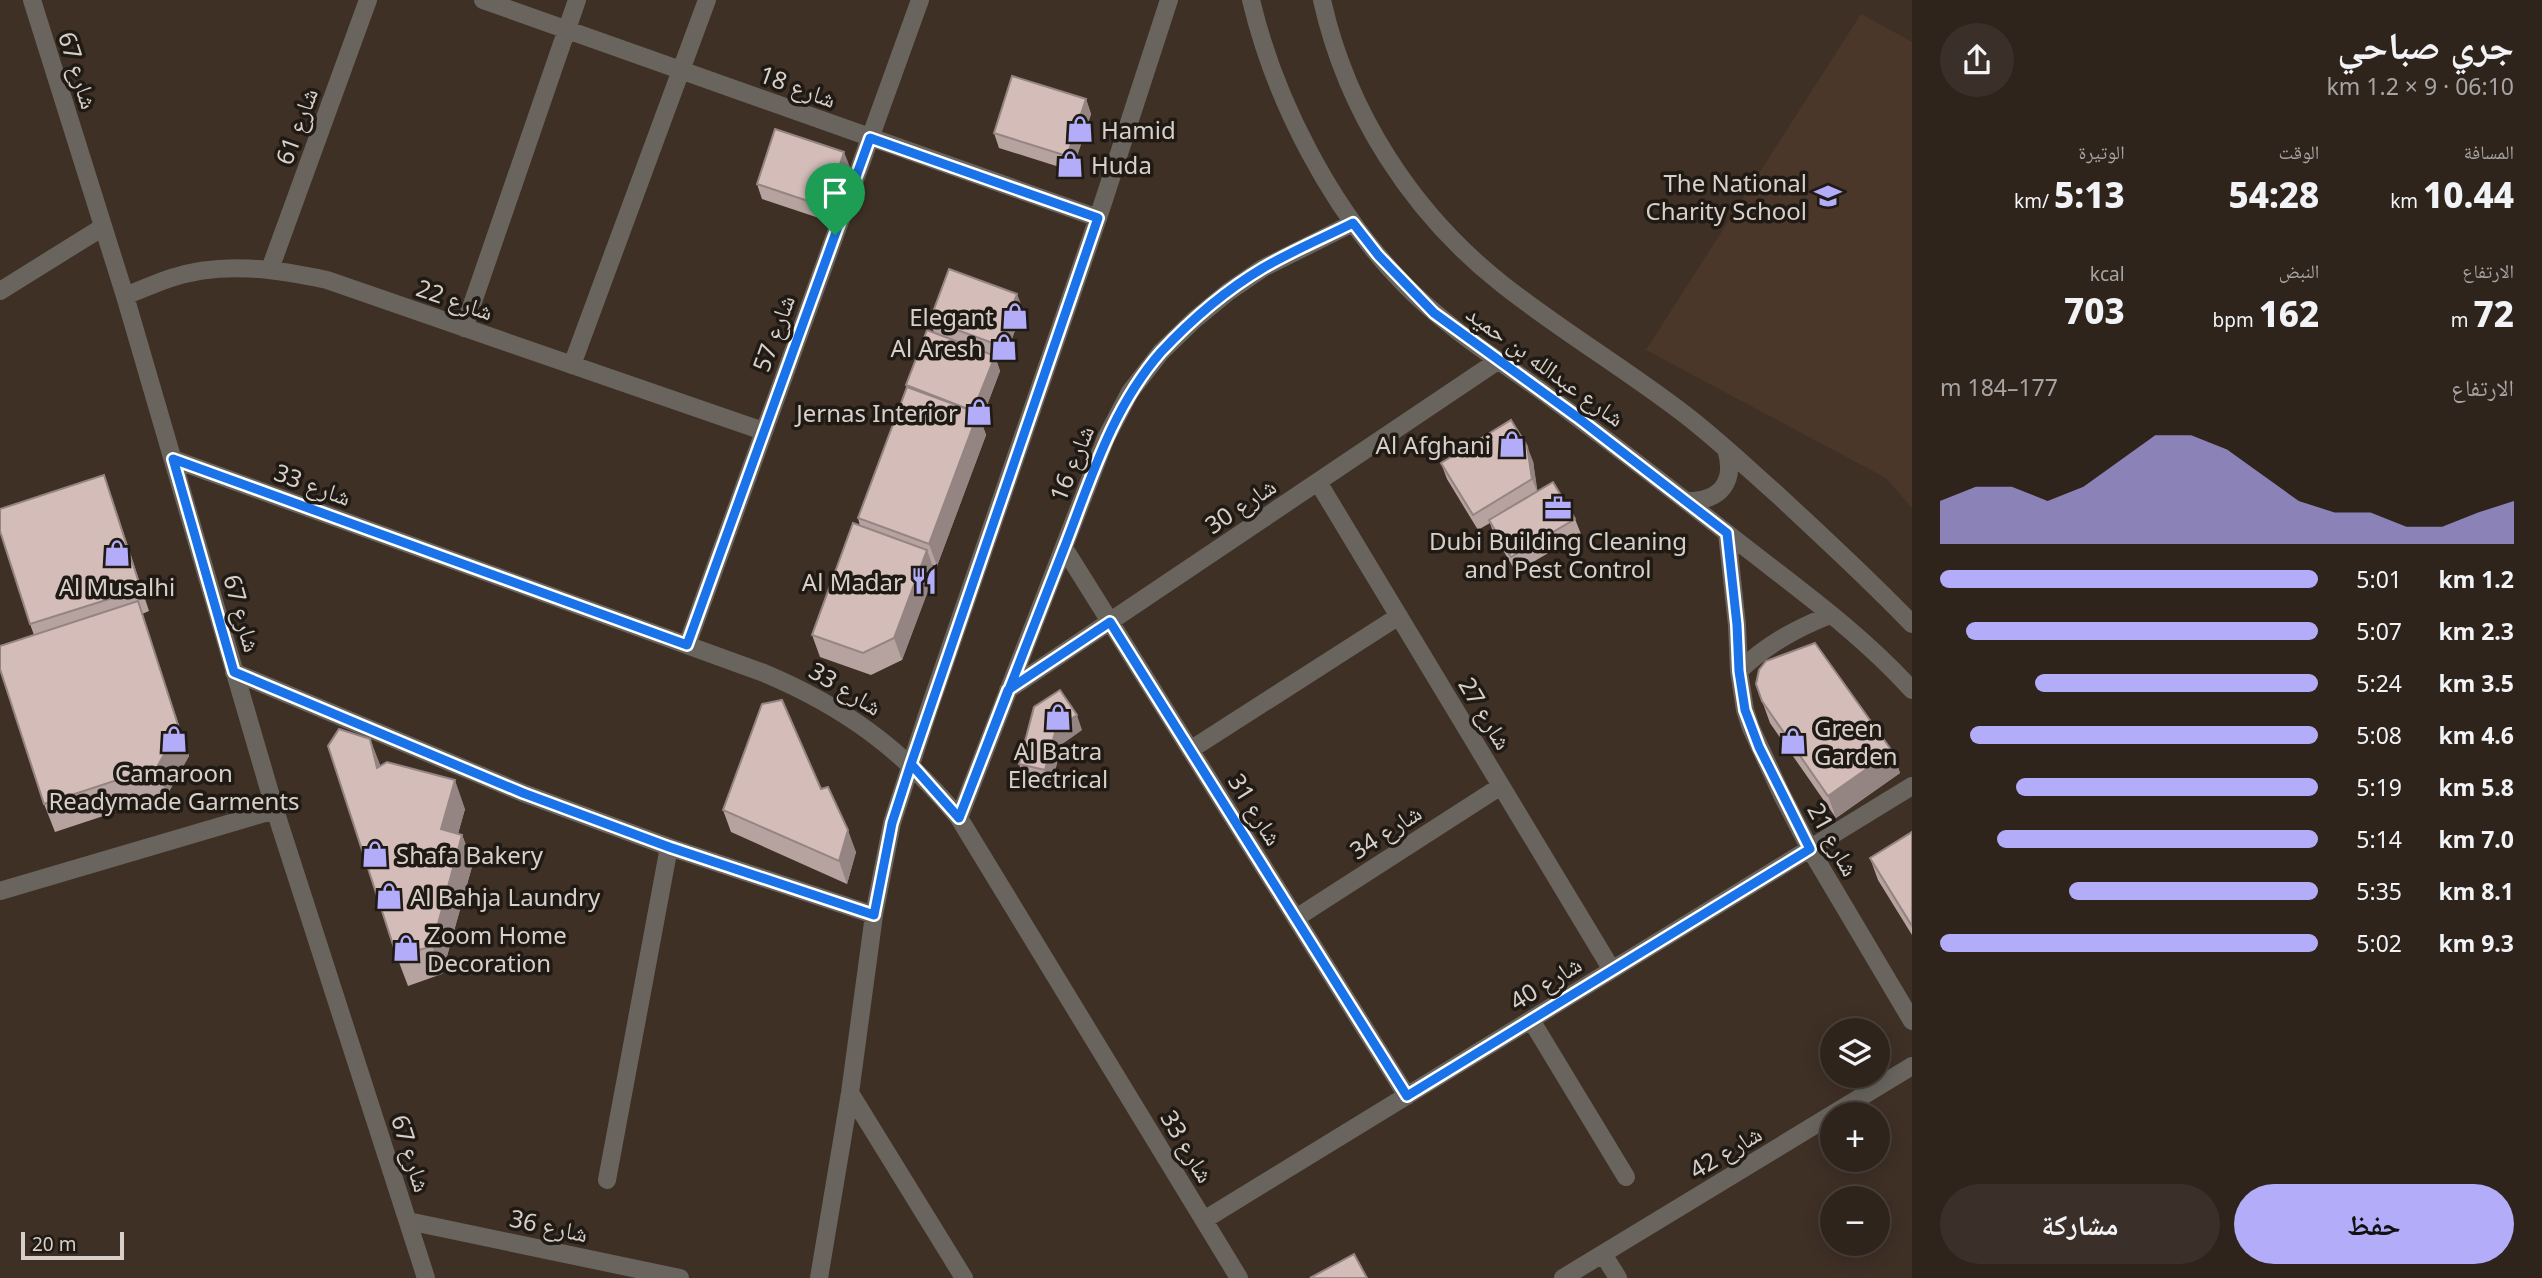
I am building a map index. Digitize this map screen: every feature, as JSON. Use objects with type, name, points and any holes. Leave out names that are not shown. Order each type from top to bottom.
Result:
[{"type":"street","name":"شارع 67","points":[[32,0],[125,296],[275,810],[426,1278]]},
{"type":"street","name":"شارع 61","points":[[270,269],[368,0]]},
{"type":"street","name":"شارع 18","points":[[483,0],[1098,218]]},
{"type":"street","points":[[464,328],[578,0]]},
{"type":"street","points":[[572,365],[707,0]]},
{"type":"street","name":"شارع 57","points":[[687,645],[920,0]]},
{"type":"street","points":[[820,1278],[850,1093],[874,915],[892,823],[1098,218],[1169,0]]},
{"type":"street","name":"شارع عبدالله بن حميد","points":[[1251,0],[1284,97],[1310,151],[1353,223],[1378,255],[1434,313],[1686,500],[1830,615],[1912,690]]},
{"type":"street","name":"شارع عبدالله بن حميد","points":[[1322,0],[1342,68],[1370,130],[1406,187],[1451,238],[1501,284],[1679,410],[1726,449],[1864,575],[1912,624]]},
{"type":"street","name":"شارع 16","points":[[959,818],[1106,438],[1130,391],[1161,352],[1228,292],[1263,268],[1353,223]]},
{"type":"street","points":[[0,291],[103,227]]},
{"type":"street","name":"شارع 22","points":[[125,296],[173,277],[222,269],[270,269],[327,280],[763,431]]},
{"type":"street","name":"شارع 30","points":[[1008,690],[1499,360]]},
{"type":"street","points":[[1686,500],[1703,501],[1717,494],[1727,481],[1731,465],[1726,449]]},
{"type":"street","name":"شارع 33","points":[[173,459],[804,690],[842,711],[878,736],[911,764],[959,818],[1240,1278]]},
{"type":"street","name":"شارع 27","points":[[1318,482],[1612,970]]},
{"type":"street","name":"شارع 21","points":[[1727,533],[1739,671],[1751,728],[1810,849],[1911,1015]]},
{"type":"street","name":"شارع 31","points":[[1063,548],[1407,1096]]},
{"type":"street","points":[[1739,671],[1776,640],[1830,615]]},
{"type":"street","points":[[1190,750],[1399,616]]},
{"type":"street","points":[[234,672],[523,793],[669,847],[874,915]]},
{"type":"street","name":"شارع 34","points":[[1296,918],[1501,786]]},
{"type":"street","name":"شارع 40","points":[[1204,1220],[1912,786]]},
{"type":"street","points":[[0,891],[275,810]]},
{"type":"street","points":[[607,1180],[669,847]]},
{"type":"street","points":[[1531,1020],[1626,1177]]},
{"type":"street","name":"شارع 42","points":[[1563,1278],[1912,1066]]},
{"type":"street","points":[[850,1093],[964,1278]]},
{"type":"street","name":"شارع 36","points":[[408,1221],[680,1278]]},
{"type":"street","points":[[1603,1254],[1618,1278]]},
{"type":"shaded area","name":"The National Charity School","points":[[1861,14],[1912,42],[1912,508],[1886,478],[1646,350]]},
{"type":"building","points":[[1012,76],[1086,99],[1067,156],[994,133]]},
{"type":"building","points":[[775,129],[844,152],[826,207],[757,184]]},
{"type":"building","points":[[949,269],[1017,294],[998,345],[930,320]]},
{"type":"building","points":[[927,330],[995,356],[973,411],[906,385]]},
{"type":"building","points":[[907,387],[978,413],[929,544],[858,518]]},
{"type":"building","points":[[1511,420],[1527,446],[1532,479],[1473,515],[1441,463]]},
{"type":"building","points":[[104,475],[141,589],[30,624],[0,531],[0,509]]},
{"type":"building","points":[[1553,482],[1575,519],[1511,557],[1489,520]]},
{"type":"building","points":[[853,523],[927,550],[894,638],[863,653],[812,635]]},
{"type":"building","points":[[138,601],[179,728],[157,767],[44,804],[0,669],[0,646]]},
{"type":"building","points":[[1815,643],[1892,751],[1828,796],[1762,701],[1756,684],[1759,670],[1766,661]]},
{"type":"building","points":[[1060,690],[1077,715],[1056,729],[1045,770],[1019,764],[1034,707]]},
{"type":"building","points":[[782,700],[821,789],[828,787],[848,830],[839,861],[723,810],[762,704]]},
{"type":"building","points":[[339,729],[370,739],[377,768],[387,762],[455,780],[441,829],[462,835],[432,946],[397,957],[328,746]]},
{"type":"building","points":[[1912,832],[1912,926],[1870,858]]},
{"type":"building","points":[[1354,1254],[1367,1278],[1310,1278]]},
{"type":"place","name":"Hamid","points":[[1080,129]]},
{"type":"place","name":"Huda","points":[[1070,164]]},
{"type":"place","name":"The National Charity School","points":[[1828,196]]},
{"type":"place","name":"Elegant","points":[[1015,316]]},
{"type":"place","name":"Al Aresh","points":[[1004,347]]},
{"type":"place","name":"Jernas Interior","points":[[979,412]]},
{"type":"place","name":"Al Afghani","points":[[1512,444]]},
{"type":"place","name":"Dubi Building Cleaning and Pest Control","points":[[1558,508]]},
{"type":"place","name":"Al Musalhi","points":[[117,553]]},
{"type":"place","name":"Al Madar","points":[[924,581]]},
{"type":"place","name":"Al Batra Electrical","points":[[1058,717]]},
{"type":"place","name":"Camaroon Readymade Garments","points":[[174,739]]},
{"type":"place","name":"Green Garden","points":[[1793,741]]},
{"type":"place","name":"Shafa Bakery","points":[[375,854]]},
{"type":"place","name":"Al Bahja Laundry","points":[[389,896]]},
{"type":"place","name":"Zoom Home Decoration","points":[[406,948]]},
{"type":"route","points":[[835,235],[687,645],[173,459],[234,672],[523,793],[669,847],[874,915],[892,823],[911,764],[959,818],[1008,690],[1110,622],[1407,1096],[1810,849],[1759,747],[1745,710],[1727,533],[1577,417],[1434,313],[1405,285],[1353,223],[1263,268],[1228,292],[1161,352],[1130,391],[1106,438],[1008,690],[984,754],[959,818],[936,790],[911,764],[1098,218],[870,138],[835,235]]}]
